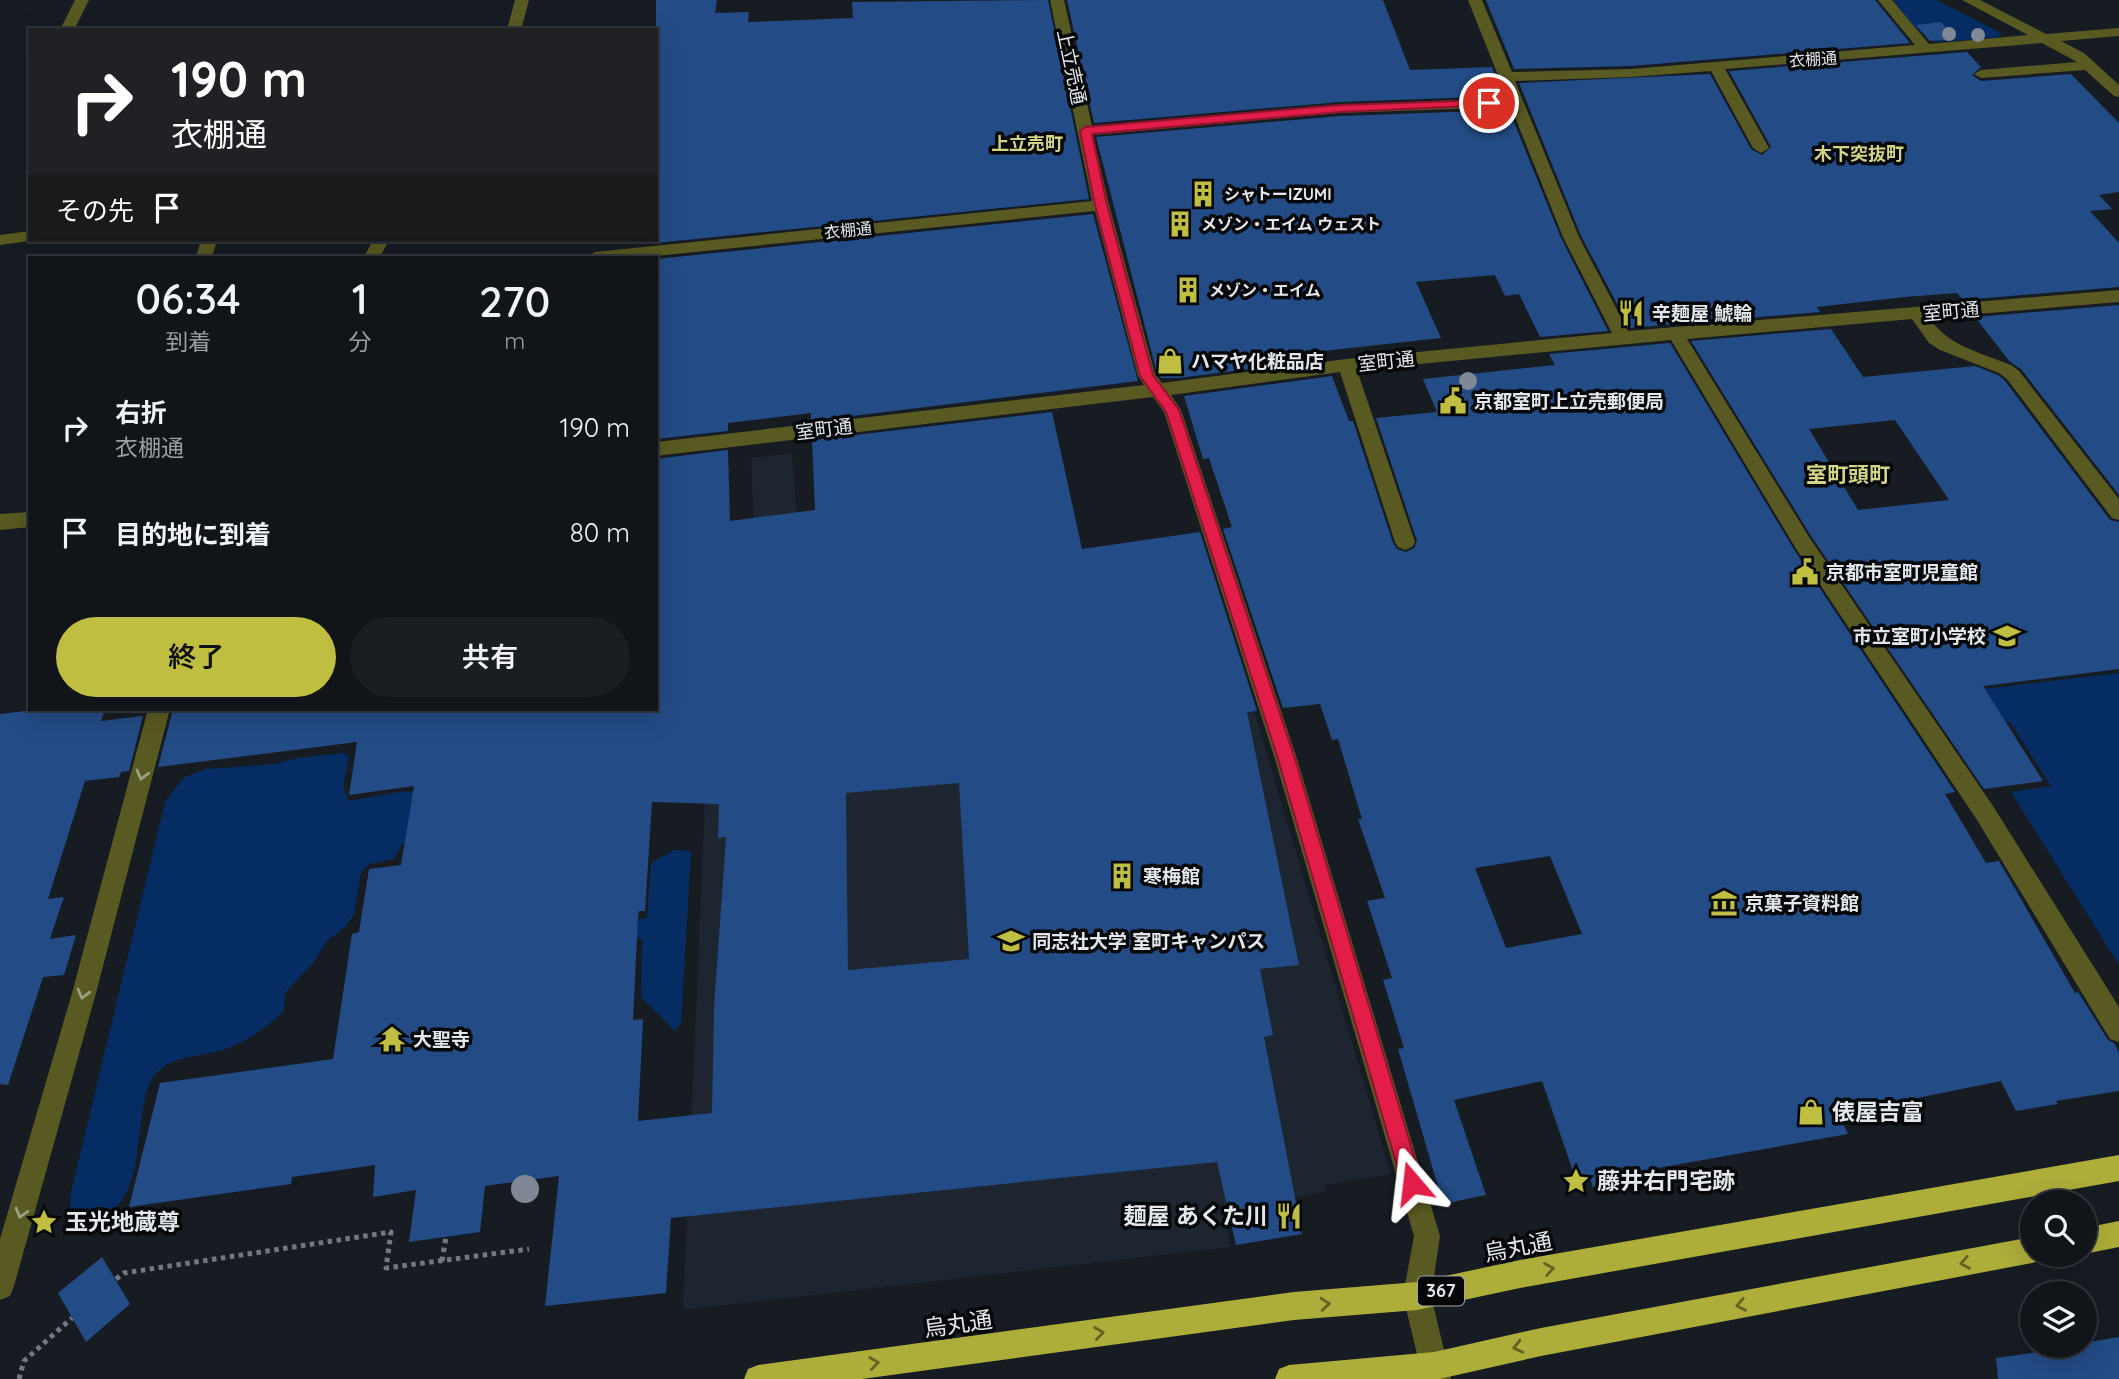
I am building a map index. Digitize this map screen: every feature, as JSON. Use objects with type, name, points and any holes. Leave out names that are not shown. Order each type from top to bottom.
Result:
[{"type":"highway","name":"烏丸通","points":[[758,1379],[1294,1306],[1417,1296],[1520,1274],[2119,1168]]},
{"type":"highway","points":[[2097,1238],[2119,1234]]},
{"type":"highway","points":[[1289,1379],[1436,1372],[1541,1342],[2020,1252]]},
{"type":"street","points":[[68,28],[82,0]]},
{"type":"street","points":[[515,28],[522,0]]},
{"type":"street","name":"上立売通","points":[[1057,0],[1101,205],[1147,376],[1172,410],[1286,759],[1427,1236],[1417,1296]]},
{"type":"street","points":[[1475,0],[1571,237],[1623,338]]},
{"type":"street","points":[[1885,0],[1927,50]]},
{"type":"street","points":[[1969,0],[2052,39],[2090,65],[2119,93]]},
{"type":"street","name":"衣棚通","points":[[1506,77],[1716,66],[2119,32]]},
{"type":"street","points":[[1981,74],[2090,65]]},
{"type":"street","points":[[1716,66],[1761,148]]},
{"type":"street","points":[[1085,131],[1340,109],[1516,102]]},
{"type":"street","name":"衣棚通","points":[[605,256],[1101,205]]},
{"type":"street","points":[[0,240],[28,236]]},
{"type":"street","name":"室町通","points":[[658,449],[1346,365],[1675,333],[2119,296]]},
{"type":"street","points":[[1917,314],[1938,342],[2002,367],[2013,375],[2119,513]]},
{"type":"street","points":[[1675,333],[1802,542],[1984,813],[2119,1030]]},
{"type":"street","points":[[1346,365],[1405,542]]},
{"type":"street","points":[[0,523],[28,519]]},
{"type":"street","points":[[0,1286],[83,993],[158,711]]},
{"type":"street","points":[[1417,1296],[1436,1372]]},
{"type":"path","points":[[116,1279],[124,1273],[391,1233],[386,1268],[529,1249]]},
{"type":"path","points":[[442,1261],[446,1237]]},
{"type":"path","points":[[19,1379],[24,1361],[72,1318]]},
{"type":"shaded area","points":[[1893,0],[1936,0],[2001,33],[1999,37],[1940,42],[1919,31]]},
{"type":"shaded area","name":"同志社大学 室町キャンパス","points":[[792,453],[810,688],[1243,673],[1391,1174],[1324,1185],[1326,1192],[1224,1210],[1231,1247],[683,1310],[709,708],[761,703],[751,458]]},
{"type":"shaded area","points":[[2119,673],[2119,965],[2011,792],[2051,786],[2010,722],[1971,727],[1951,693]]},
{"type":"shaded area","points":[[344,753],[349,757],[343,786],[348,801],[405,791],[424,794],[417,840],[402,844],[394,859],[369,864],[361,872],[354,914],[345,927],[327,941],[314,962],[285,993],[284,1011],[239,1043],[176,1061],[157,1072],[145,1097],[136,1157],[126,1194],[116,1207],[101,1216],[74,1220],[70,1210],[71,1192],[165,802],[183,778],[206,769],[275,764],[297,758]]},
{"type":"shaded area","points":[[674,850],[691,851],[681,1023],[675,1031],[641,997],[642,939],[603,924],[647,918],[651,863]]},
{"type":"building","points":[[656,0],[717,0],[715,13],[749,12],[748,22],[853,18],[852,2],[1048,0],[1089,199],[656,243]]},
{"type":"building","points":[[1067,0],[1383,0],[1410,70],[1492,67],[1503,96],[1340,102],[1094,123]]},
{"type":"building","points":[[1486,0],[1875,0],[1910,43],[1631,66],[1514,69]]},
{"type":"building","points":[[1941,22],[1956,39],[1930,41],[1916,25]]},
{"type":"building","points":[[1967,52],[1981,67],[1972,75],[1981,81],[2071,74],[2119,123],[2119,192],[2099,195],[2112,209],[2090,211],[2119,243],[2119,287],[1963,300],[1957,293],[1905,297],[1817,307],[1820,312],[1630,328],[1581,236],[1519,83],[1710,74],[1751,149],[1762,155],[1771,147],[1729,71]]},
{"type":"building","points":[[1509,110],[1561,238],[1608,331],[1540,337],[1519,294],[1505,296],[1495,275],[1416,282],[1441,338],[1323,351],[1326,359],[1179,378],[1161,378],[1157,373],[1096,137],[1340,116]]},
{"type":"building","points":[[1093,214],[1138,381],[811,421],[811,413],[728,423],[728,431],[658,439],[658,259]]},
{"type":"building","points":[[2119,305],[2119,495],[2021,369],[2010,362],[1975,317]]},
{"type":"building","points":[[1831,329],[1863,377],[1975,366],[1998,375],[2110,520],[2119,522],[2119,669],[1983,686],[2043,781],[1984,789],[1811,536],[1691,341]],"holes":[[[1895,420],[1949,500],[1858,510],[1809,429]]]},
{"type":"building","points":[[1670,343],[1793,548],[1955,792],[1945,794],[1986,863],[1999,861],[2075,993],[2078,992],[2108,1040],[2114,1043],[2119,1052],[2119,1091],[2056,1101],[2058,1104],[2016,1111],[2001,1081],[1838,1114],[1848,1134],[1658,1168],[1661,1174],[1593,1187],[1590,1178],[1576,1180],[1542,1081],[1454,1100],[1486,1195],[1443,1204],[1398,1049],[1404,1048],[1383,980],[1392,978],[1367,901],[1385,898],[1358,819],[1362,819],[1338,739],[1332,740],[1320,704],[1283,708],[1223,529],[1232,527],[1209,458],[1203,459],[1184,396],[1332,376],[1349,421],[1353,421],[1393,543],[1397,549],[1406,552],[1414,548],[1417,541],[1376,418],[1437,412],[1423,379],[1555,365],[1549,354]],"holes":[[[1550,856],[1582,934],[1506,948],[1475,868]]]},
{"type":"building","points":[[1052,412],[1082,549],[1200,532],[1257,711],[1247,712],[1299,965],[1260,969],[1273,1035],[1264,1037],[1302,1234],[1236,1245],[1217,1162],[671,1218],[666,1293],[545,1306],[559,1176],[485,1186],[480,1232],[409,1242],[416,1190],[373,1197],[375,1165],[292,1177],[291,1184],[129,1207],[160,1083],[333,1059],[352,934],[359,932],[369,869],[401,865],[414,786],[349,795],[357,742],[158,767],[172,713],[658,711],[658,459],[728,450],[730,521],[815,510],[812,440]],"holes":[[[959,783],[969,959],[848,970],[846,793]],[[652,802],[719,804],[718,838],[726,837],[714,1007],[712,1113],[638,1121],[643,1019],[633,1020],[638,916],[639,911],[645,911]]]},
{"type":"building","points":[[28,711],[104,711],[101,721],[143,716],[129,771],[121,772],[119,777],[85,781],[48,899],[64,897],[50,939],[76,935],[64,975],[43,977],[8,1085],[0,1084],[0,714]]},
{"type":"building","points":[[102,1257],[130,1304],[86,1342],[58,1293]]},
{"type":"building","points":[[2119,1337],[2119,1379],[1998,1379],[1996,1358],[2020,1355],[2020,1358],[2097,1358],[2097,1341]]},
{"type":"place","name":"シャトーIZUMI","points":[[1203,194]]},
{"type":"place","name":"メゾン・エイム ウェスト","points":[[1180,224]]},
{"type":"place","name":"メゾン・エイム","points":[[1188,290]]},
{"type":"place","name":"辛麺屋 鯱輪","points":[[1631,313]]},
{"type":"place","name":"ハマヤ化粧品店","points":[[1170,361]]},
{"type":"place","name":"京都室町上立売郵便局","points":[[1453,401]]},
{"type":"place","name":"京都市室町児童館","points":[[1805,572]]},
{"type":"place","name":"市立室町小学校","points":[[2007,636]]},
{"type":"place","name":"寒梅館","points":[[1122,876]]},
{"type":"place","name":"京菓子資料館","points":[[1724,903]]},
{"type":"place","name":"同志社大学 室町キャンパス","points":[[1011,941]]},
{"type":"place","name":"大聖寺","points":[[392,1039]]},
{"type":"place","name":"俵屋吉富","points":[[1811,1112]]},
{"type":"place","name":"藤井右門宅跡","points":[[1576,1181]]},
{"type":"place","name":"麺屋 あくた川","points":[[1289,1216]]},
{"type":"place","name":"玉光地蔵尊","points":[[44,1222]]},
{"type":"district","name":"上立売町","points":[[1027,144]]},
{"type":"district","name":"木下突抜町","points":[[1859,154]]},
{"type":"district","name":"室町頭町","points":[[1848,475]]},
{"type":"route","points":[[1412,1183],[1286,759],[1189,460],[1172,410],[1147,376],[1101,205],[1085,131],[1340,109],[1489,103]]}]
